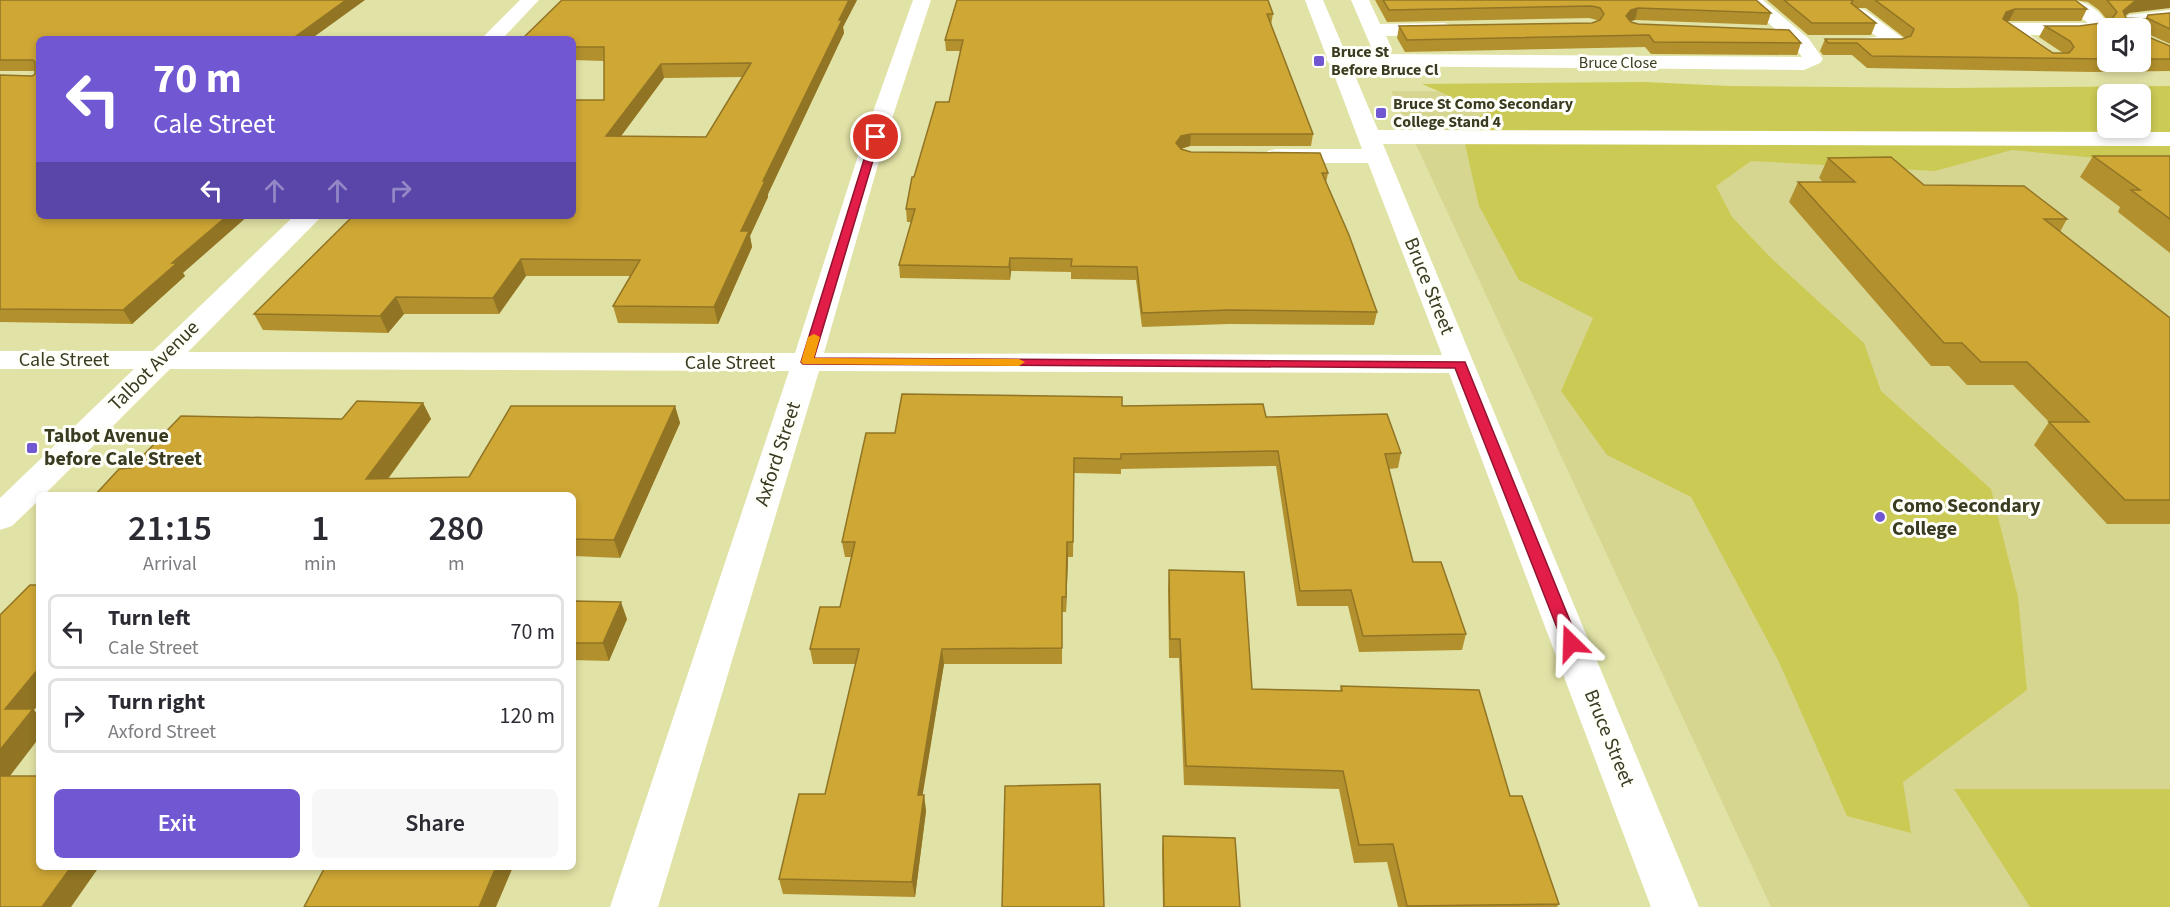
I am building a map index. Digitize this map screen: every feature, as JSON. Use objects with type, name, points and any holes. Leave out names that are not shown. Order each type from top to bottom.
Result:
[{"type":"street","points":[[494,36],[530,0]]},
{"type":"street","name":"Axford Street","points":[[634,907],[876,137],[922,0]]},
{"type":"street","name":"Bruce Street","points":[[1314,0],[1336,60],[1460,364],[1676,907]]},
{"type":"street","points":[[1360,0],[1388,61]]},
{"type":"street","points":[[1752,0],[1797,38]]},
{"type":"street","points":[[2055,59],[2009,29],[2088,29],[2099,25],[2093,16],[2066,0]]},
{"type":"street","points":[[2143,0],[2170,15]]},
{"type":"street","points":[[1758,33],[1832,43],[1897,44],[1858,14]]},
{"type":"street","points":[[2144,18],[2170,15]]},
{"type":"street","points":[[1374,30],[1458,28]]},
{"type":"street","name":"Bruce Close","points":[[1336,60],[1794,64],[1804,64],[1813,60],[1797,38]]},
{"type":"street","points":[[1654,138],[1671,159]]},
{"type":"street","points":[[1260,156],[1372,147],[1654,138],[2170,139]]},
{"type":"street","name":"Talbot Avenue","points":[[0,518],[159,360],[306,219]]},
{"type":"street","name":"Cale Street","points":[[0,360],[1460,364]]},
{"type":"shaded area","points":[[1645,82],[1729,86],[2097,87],[2097,138],[2151,138],[2151,86],[2170,86],[2170,165],[2012,150],[1935,171],[1751,161],[1716,186],[1732,217],[1771,258],[1864,343],[1881,391],[1991,489],[2018,597],[2027,690],[1903,782],[1911,833],[1847,816],[1779,662],[1691,497],[1607,455],[1561,391],[1593,318],[1519,280],[1479,206],[1461,126],[1487,112],[1422,84]]},
{"type":"shaded area","name":"Como Secondary College","points":[[1391,91],[2097,98],[2097,138],[2151,138],[2151,117],[2170,99],[2170,907],[1771,907]]},
{"type":"shaded area","points":[[1954,789],[2170,789],[2170,907],[2030,907]]},
{"type":"building","points":[[0,0],[346,0],[296,36],[36,36],[36,219],[223,219],[172,263],[177,263],[123,310],[0,309],[0,75],[32,76],[35,74],[35,62],[33,60],[0,60]]},
{"type":"building","points":[[562,0],[849,0],[839,20],[842,20],[741,231],[749,231],[714,307],[613,306],[640,260],[521,259],[493,298],[396,297],[380,316],[254,314],[350,219],[576,219],[576,100],[604,100],[604,47],[576,47],[576,36],[525,36]],"holes":[[[751,63],[706,137],[606,136],[661,64]]]},
{"type":"building","points":[[957,0],[1268,0],[1273,14],[1267,14],[1313,134],[1191,134],[1181,136],[1176,143],[1181,149],[1191,152],[1320,153],[1328,173],[1322,173],[1349,235],[1377,312],[1229,310],[1142,313],[1137,267],[1071,266],[1072,259],[1010,258],[1009,267],[899,265],[915,209],[906,209],[912,177],[914,177],[936,102],[949,102],[963,40],[945,40]]},
{"type":"building","points":[[1383,0],[1756,0],[1771,13],[1638,8],[1631,10],[1626,16],[1631,22],[1638,24],[1789,30],[1801,43],[1654,42],[1649,35],[1407,40],[1399,26],[1592,23],[1600,20],[1604,14],[1600,8],[1592,6],[1389,10]]},
{"type":"building","points":[[1784,0],[1853,0],[1851,3],[1876,23],[1812,23]]},
{"type":"building","points":[[1875,0],[2075,0],[2087,9],[2015,9],[2006,12],[2003,19],[2053,53],[2069,53],[2074,47],[2070,41],[2045,26],[2097,24],[2097,59],[1872,56],[1857,43],[1828,43],[1825,39],[1902,39],[1911,36],[1914,29]]},
{"type":"building","points":[[2107,0],[2148,0],[2135,1],[2123,11],[2126,18],[2112,18],[2117,12]]},
{"type":"building","points":[[2170,13],[2170,29],[2147,18],[2148,15]]},
{"type":"building","points":[[2151,38],[2170,46],[2170,59],[2151,59]]},
{"type":"building","points":[[2093,156],[2170,156],[2170,219],[2131,190],[2140,190]]},
{"type":"building","points":[[1891,157],[1924,185],[2024,186],[2067,219],[2044,219],[2170,318],[2170,500],[2125,500],[2049,422],[2089,422],[2027,362],[1981,362],[1962,343],[1944,343],[1798,182],[1855,182],[1828,158]]},
{"type":"building","points":[[902,394],[1122,397],[1122,406],[1263,404],[1266,417],[1387,414],[1401,453],[1385,454],[1413,562],[1441,562],[1466,634],[1363,636],[1351,590],[1300,591],[1278,451],[1121,454],[1121,459],[1074,458],[1073,542],[1067,542],[1066,597],[1062,597],[1062,648],[942,649],[918,795],[924,795],[912,882],[779,879],[799,794],[825,794],[859,649],[810,649],[820,607],[840,607],[855,542],[842,542],[866,433],[895,433]]},
{"type":"building","points":[[357,401],[423,403],[366,479],[469,477],[511,406],[675,406],[614,540],[576,539],[576,492],[98,492],[119,469],[131,468],[181,416],[342,419]]},
{"type":"building","points":[[1169,570],[1244,572],[1252,689],[1342,691],[1341,686],[1479,690],[1510,796],[1522,796],[1559,904],[1407,906],[1393,844],[1359,845],[1343,771],[1186,766],[1180,639],[1170,639]]},
{"type":"building","points":[[30,585],[36,585],[36,672],[5,709],[33,709],[0,750],[0,615]]},
{"type":"building","points":[[576,601],[621,602],[603,643],[576,643]]},
{"type":"building","points":[[0,776],[36,776],[36,870],[69,870],[42,907],[0,907]]},
{"type":"building","points":[[1100,784],[1104,907],[1002,907],[1005,786]]},
{"type":"building","points":[[1163,836],[1235,838],[1240,907],[1164,907]]},
{"type":"building","points":[[323,870],[495,870],[479,907],[304,907]]},
{"type":"slow traffic","points":[[814,337],[807,362],[1019,362]]},
{"type":"place","name":"Bruce St Before Bruce Cl","points":[[1319,61]]},
{"type":"place","name":"Bruce St Como Secondary College Stand 4","points":[[1381,113]]},
{"type":"place","name":"Talbot Avenue before Cale Street","points":[[32,448]]},
{"type":"place","name":"Como Secondary College","points":[[1880,517]]},
{"type":"route","points":[[876,137],[807,362],[1460,364],[1571,643]]}]
